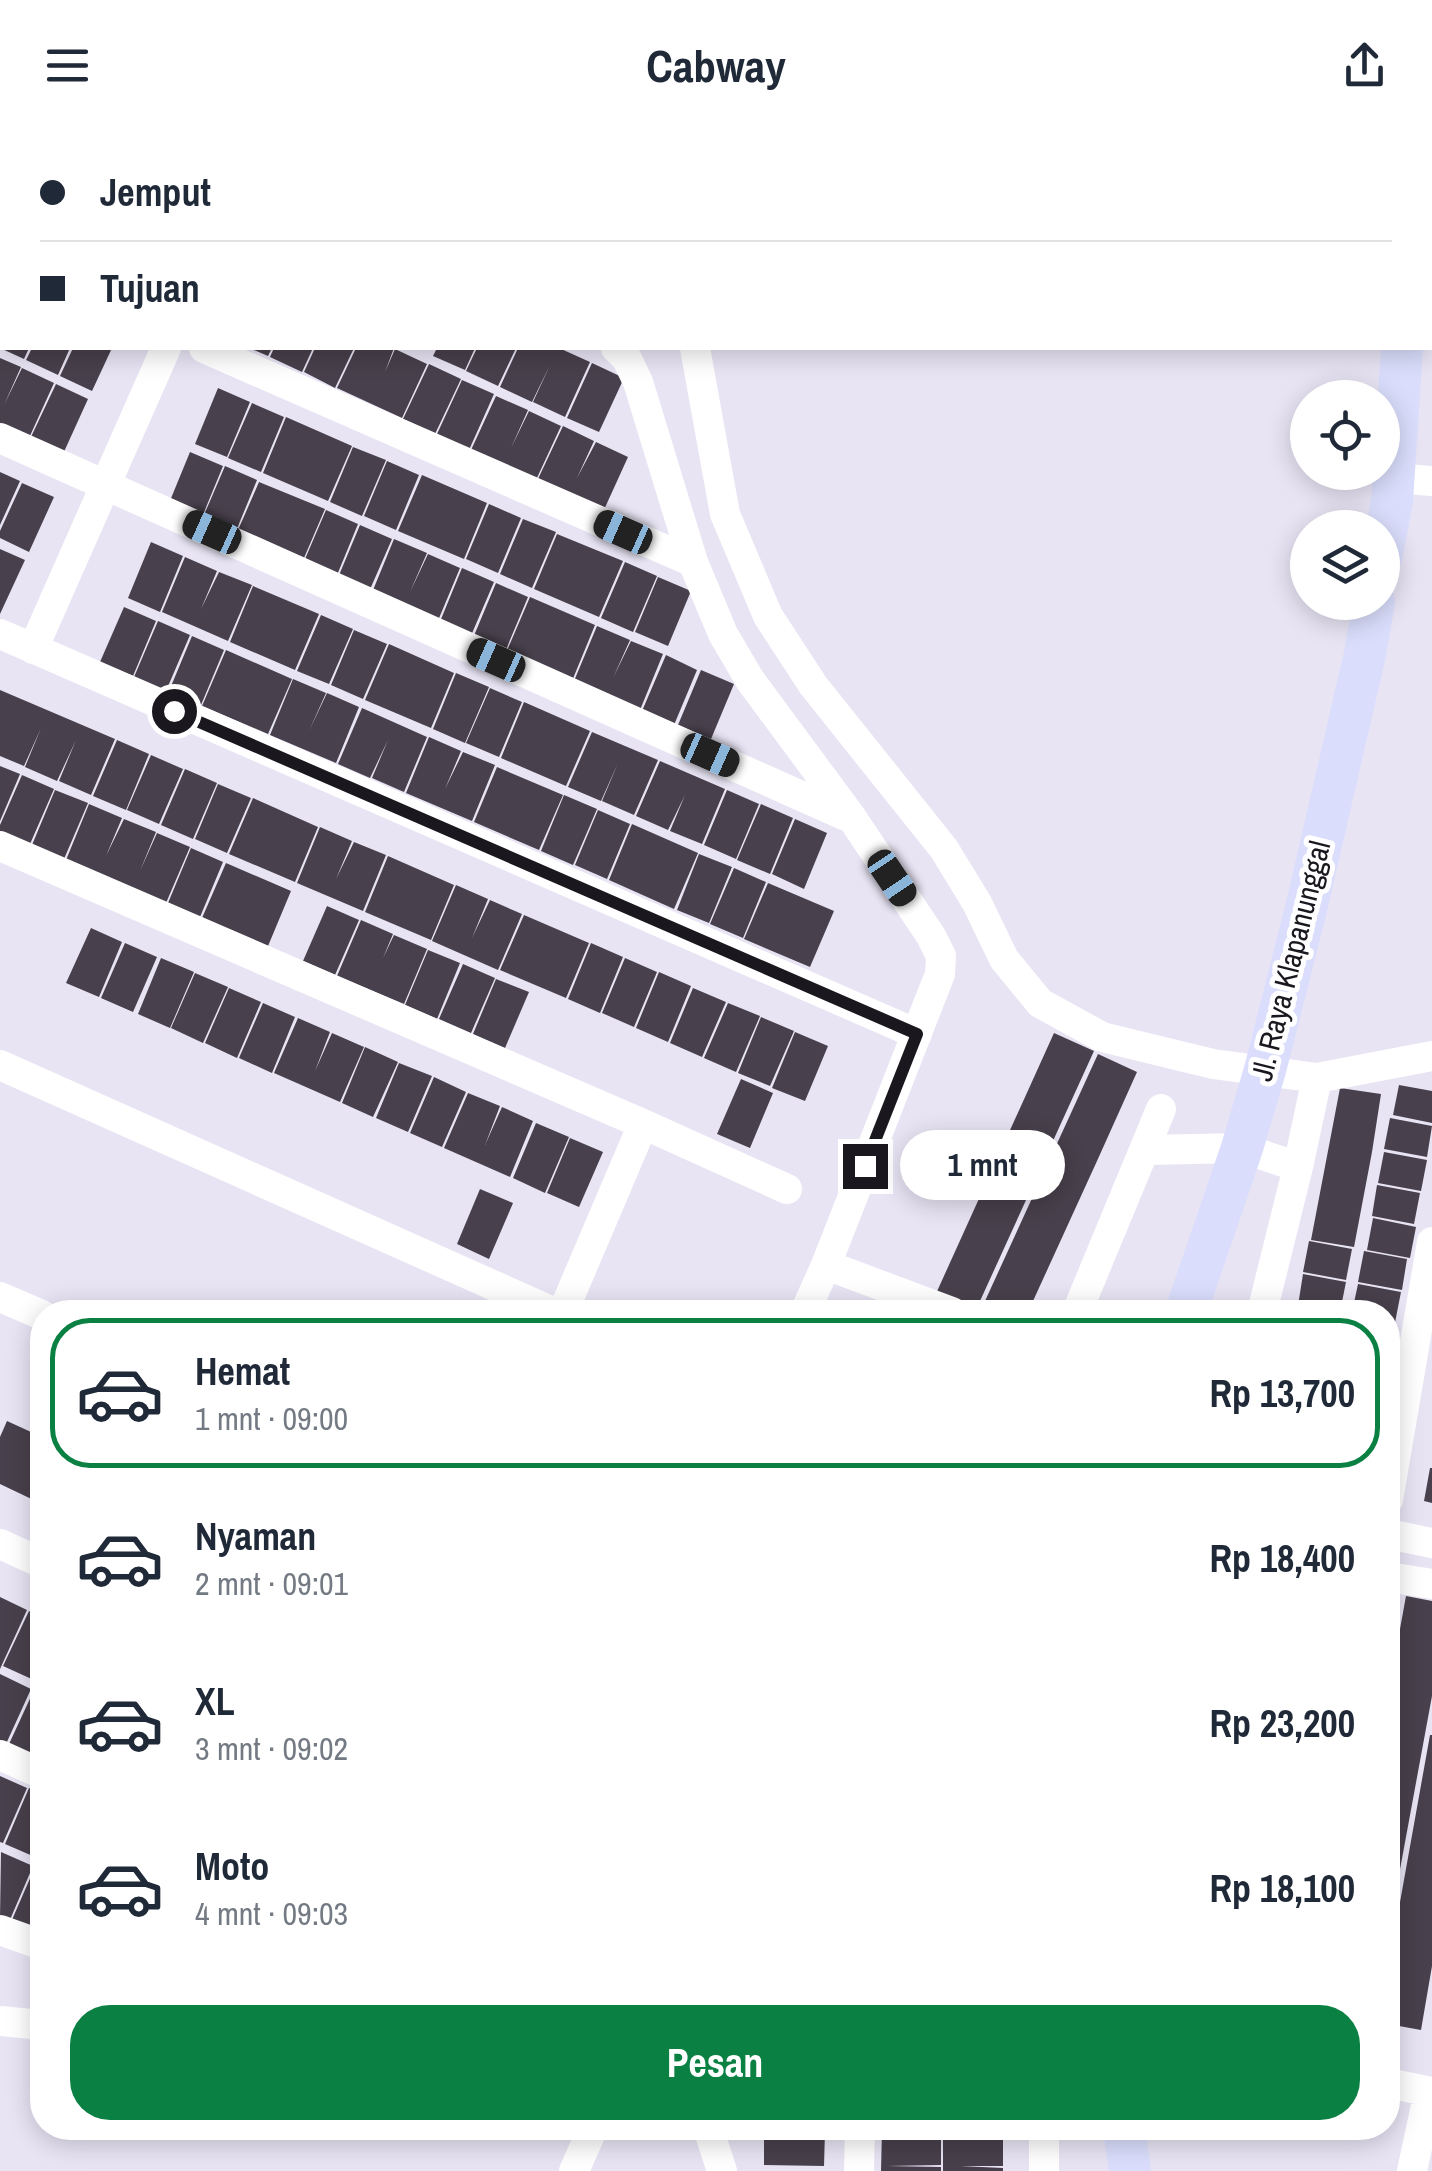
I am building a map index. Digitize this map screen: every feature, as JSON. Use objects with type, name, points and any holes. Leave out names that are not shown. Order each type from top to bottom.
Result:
[{"type":"street","points":[[32,649],[165,350]]},
{"type":"street","points":[[209,350],[692,562]]},
{"type":"street","points":[[618,350],[638,382],[692,562],[724,634],[750,680],[852,818],[931,936],[940,956],[940,974],[810,1300]]},
{"type":"street","points":[[695,350],[725,514],[768,616],[814,685],[944,849],[977,902],[1004,959],[1040,1003],[1102,1037],[1213,1064],[1317,1078],[1432,1056]]},
{"type":"street","points":[[1400,511],[1413,480],[1402,350]]},
{"type":"street","points":[[0,438],[852,818]]},
{"type":"street","name":"Jl. Raya Klapanunggal","points":[[1190,1300],[1265,1070],[1306,910],[1371,620]]},
{"type":"street","points":[[0,634],[917,1034]]},
{"type":"street","points":[[0,846],[787,1188]]},
{"type":"street","points":[[0,1065],[526,1300]]},
{"type":"street","points":[[1265,1300],[1317,1078]]},
{"type":"street","points":[[1082,1300],[1161,1109]]},
{"type":"street","points":[[568,1300],[644,1124]]},
{"type":"street","points":[[1146,1150],[1242,1148],[1298,1167]]},
{"type":"street","points":[[1400,1430],[1432,1242]]},
{"type":"street","points":[[826,1265],[920,1300]]},
{"type":"street","points":[[0,1297],[30,1310]]},
{"type":"street","points":[[1400,1536],[1432,1543]]},
{"type":"street","points":[[0,1544],[30,1558]]},
{"type":"street","points":[[1400,1579],[1432,1584]]},
{"type":"street","points":[[0,1755],[30,1769]]},
{"type":"street","points":[[0,1930],[30,1940]]},
{"type":"street","points":[[0,2021],[30,2025]]},
{"type":"street","points":[[1400,2086],[1430,2092],[1412,2171]]},
{"type":"street","points":[[574,2171],[588,2140]]},
{"type":"street","points":[[712,2140],[722,2171]]},
{"type":"street","points":[[859,2171],[860,2140]]},
{"type":"street","points":[[1045,2140],[1049,2170]]},
{"type":"street","points":[[1126,2140],[1130,2171]]},
{"type":"building","points":[[4,350],[28,350],[24,359]]},
{"type":"building","points":[[31,350],[69,350],[58,375],[26,360]]},
{"type":"building","points":[[72,350],[111,350],[92,391],[60,376]]},
{"type":"building","points":[[273,350],[312,350],[302,372],[270,357]]},
{"type":"building","points":[[314,350],[353,350],[335,388],[304,372]]},
{"type":"building","points":[[355,350],[393,350],[385,372],[395,350],[427,364],[402,418],[337,388]]},
{"type":"building","points":[[436,350],[474,350],[465,370],[433,356]]},
{"type":"building","points":[[476,350],[515,350],[498,386],[466,371]]},
{"type":"building","points":[[517,350],[563,350],[590,362],[565,417],[533,402],[550,365],[532,402],[500,387]]},
{"type":"building","points":[[0,358],[21,367],[4,405],[22,368],[54,383],[29,438],[0,424]]},
{"type":"building","points":[[592,363],[624,378],[599,432],[567,418]]},
{"type":"building","points":[[429,364],[461,379],[435,434],[403,419]]},
{"type":"building","points":[[462,380],[494,394],[469,450],[437,434]]},
{"type":"building","points":[[56,384],[88,399],[63,454],[30,439]]},
{"type":"building","points":[[218,388],[250,402],[227,457],[195,444]]},
{"type":"building","points":[[496,396],[528,410],[511,448],[529,411],[561,426],[536,480],[471,450]]},
{"type":"building","points":[[252,403],[284,417],[261,472],[228,458]]},
{"type":"building","points":[[286,417],[352,446],[328,501],[263,473]]},
{"type":"building","points":[[563,426],[594,441],[577,478],[596,442],[628,457],[603,512],[537,481]]},
{"type":"building","points":[[353,447],[386,460],[362,516],[330,502]]},
{"type":"building","points":[[190,452],[223,466],[200,522],[167,508]]},
{"type":"building","points":[[387,461],[419,475],[396,530],[364,516]]},
{"type":"building","points":[[225,466],[257,480],[234,536],[201,522]]},
{"type":"building","points":[[0,472],[20,481],[0,525]]},
{"type":"building","points":[[422,475],[487,503],[464,559],[398,531]]},
{"type":"building","points":[[259,482],[325,509],[301,565],[235,537]]},
{"type":"building","points":[[22,483],[54,497],[29,552],[0,538]]},
{"type":"building","points":[[489,504],[521,518],[498,573],[466,559]]},
{"type":"building","points":[[326,510],[358,524],[335,580],[302,566]]},
{"type":"building","points":[[523,519],[556,532],[532,588],[500,574]]},
{"type":"building","points":[[360,525],[392,539],[368,594],[337,580]]},
{"type":"building","points":[[557,534],[623,561],[599,617],[534,589]]},
{"type":"building","points":[[394,539],[427,553],[410,592],[428,554],[460,568],[437,623],[371,595]]},
{"type":"building","points":[[151,542],[183,556],[160,612],[128,598]]},
{"type":"building","points":[[0,549],[25,560],[0,614]]},
{"type":"building","points":[[185,557],[217,571],[201,609],[219,572],[252,585],[228,641],[162,612]]},
{"type":"building","points":[[625,562],[657,576],[633,632],[601,618]]},
{"type":"building","points":[[462,568],[494,582],[470,638],[439,624]]},
{"type":"building","points":[[658,577],[691,591],[668,646],[635,632]]},
{"type":"building","points":[[496,583],[528,597],[505,652],[473,638]]},
{"type":"building","points":[[253,586],[319,614],[295,670],[230,642]]},
{"type":"building","points":[[530,597],[595,625],[572,681],[506,653]]},
{"type":"building","points":[[124,607],[156,621],[133,676],[100,662]]},
{"type":"building","points":[[321,615],[353,629],[329,684],[297,671]]},
{"type":"building","points":[[158,621],[190,635],[166,691],[134,677]]},
{"type":"building","points":[[597,626],[630,640],[613,678],[631,641],[663,654],[640,710],[574,681]]},
{"type":"building","points":[[354,630],[387,644],[363,699],[331,685]]},
{"type":"building","points":[[192,636],[224,650],[201,705],[169,691]]},
{"type":"building","points":[[389,644],[454,673],[431,728],[365,700]]},
{"type":"building","points":[[226,650],[292,679],[268,734],[202,706]]},
{"type":"building","points":[[666,655],[697,670],[674,725],[642,711]]},
{"type":"building","points":[[701,670],[734,684],[711,739],[678,725]]},
{"type":"building","points":[[456,673],[489,687],[465,743],[433,729]]},
{"type":"building","points":[[293,679],[326,693],[309,731],[327,693],[359,707],[336,763],[270,735]]},
{"type":"building","points":[[490,688],[522,702],[499,757],[466,743]]},
{"type":"building","points":[[0,690],[115,739],[91,795],[59,781],[76,740],[57,781],[25,767],[41,728],[24,766],[0,756]]},
{"type":"building","points":[[524,702],[590,731],[566,786],[501,758]]},
{"type":"building","points":[[362,708],[427,737],[404,792],[372,778],[388,740],[370,778],[338,764]]},
{"type":"building","points":[[592,732],[658,760],[634,815],[602,801],[618,763],[601,801],[568,787]]},
{"type":"building","points":[[429,737],[461,751],[445,789],[463,752],[495,765],[472,821],[406,793]]},
{"type":"building","points":[[117,740],[149,754],[126,810],[93,796]]},
{"type":"building","points":[[151,755],[183,769],[159,824],[127,810]]},
{"type":"building","points":[[660,761],[725,789],[702,844],[670,831],[685,795],[668,830],[636,816]]},
{"type":"building","points":[[0,766],[20,774],[0,821]]},
{"type":"building","points":[[497,767],[563,795],[539,850],[474,822]]},
{"type":"building","points":[[185,769],[217,783],[193,839],[161,825]]},
{"type":"building","points":[[22,775],[54,789],[30,844],[0,831]]},
{"type":"building","points":[[218,784],[251,798],[227,853],[195,839]]},
{"type":"building","points":[[55,790],[88,803],[64,859],[32,845]]},
{"type":"building","points":[[727,790],[759,804],[736,859],[704,845]]},
{"type":"building","points":[[564,795],[597,809],[573,865],[541,851]]},
{"type":"building","points":[[253,798],[318,827],[295,882],[229,854]]},
{"type":"building","points":[[89,804],[122,818],[106,856],[124,819],[156,832],[140,871],[157,833],[190,847],[166,903],[66,860]]},
{"type":"building","points":[[761,804],[793,818],[770,874],[737,860]]},
{"type":"building","points":[[598,810],[630,824],[607,879],[575,865]]},
{"type":"building","points":[[795,819],[827,833],[804,889],[772,874]]},
{"type":"building","points":[[632,824],[698,853],[674,909],[609,880]]},
{"type":"building","points":[[320,827],[352,841],[336,879],[354,842],[386,855],[363,911],[297,883]]},
{"type":"building","points":[[191,848],[223,862],[200,917],[168,903]]},
{"type":"building","points":[[699,854],[732,867],[709,923],[677,910]]},
{"type":"building","points":[[388,856],[454,885],[431,940],[365,912]]},
{"type":"building","points":[[226,863],[291,891],[268,946],[202,918]]},
{"type":"building","points":[[734,868],[766,882],[743,938],[710,924]]},
{"type":"building","points":[[768,883],[834,911],[810,967],[744,939]]},
{"type":"building","points":[[456,885],[488,899],[472,938],[490,900],[522,914],[498,970],[432,941]]},
{"type":"building","points":[[327,906],[359,920],[335,975],[303,961]]},
{"type":"building","points":[[524,915],[589,943],[566,998],[500,970]]},
{"type":"building","points":[[361,920],[393,934],[383,958],[394,935],[427,949],[404,1004],[337,976]]},
{"type":"building","points":[[91,928],[122,942],[99,997],[66,983]]},
{"type":"building","points":[[125,943],[157,957],[133,1012],[101,998]]},
{"type":"building","points":[[591,943],[623,957],[600,1013],[568,999]]},
{"type":"building","points":[[428,950],[460,963],[437,1019],[405,1005]]},
{"type":"building","points":[[161,958],[194,972],[170,1028],[138,1014]]},
{"type":"building","points":[[625,958],[657,972],[634,1027],[602,1013]]},
{"type":"building","points":[[463,964],[495,978],[471,1033],[439,1019]]},
{"type":"building","points":[[659,972],[691,986],[668,1042],[636,1028]]},
{"type":"building","points":[[195,973],[228,987],[203,1043],[171,1028]]},
{"type":"building","points":[[496,979],[529,992],[505,1048],[473,1034]]},
{"type":"building","points":[[229,988],[261,1002],[237,1058],[205,1043]]},
{"type":"building","points":[[693,988],[726,1002],[702,1057],[670,1043]]},
{"type":"building","points":[[263,1003],[295,1017],[272,1073],[239,1058]]},
{"type":"building","points":[[728,1003],[760,1016],[736,1072],[704,1058]]},
{"type":"building","points":[[761,1017],[794,1031],[770,1086],[738,1073]]},
{"type":"building","points":[[298,1018],[330,1032],[315,1071],[332,1033],[364,1047],[340,1102],[274,1073]]},
{"type":"building","points":[[795,1032],[828,1046],[805,1101],[772,1088]]},
{"type":"building","points":[[1054,1033],[1094,1051],[980,1300],[934,1298]]},
{"type":"building","points":[[365,1047],[398,1062],[373,1117],[342,1103]]},
{"type":"building","points":[[1098,1054],[1137,1072],[1033,1300],[985,1300]]},
{"type":"building","points":[[399,1063],[432,1076],[408,1132],[376,1118]]},
{"type":"building","points":[[434,1077],[466,1092],[442,1147],[410,1133]]},
{"type":"building","points":[[741,1079],[773,1093],[750,1148],[717,1134]]},
{"type":"building","points":[[1399,1085],[1432,1091],[1432,1123],[1393,1115]]},
{"type":"building","points":[[1340,1088],[1381,1094],[1354,1247],[1311,1240]]},
{"type":"building","points":[[468,1093],[500,1106],[485,1145],[502,1107],[533,1121],[510,1177],[444,1148]]},
{"type":"building","points":[[1390,1118],[1432,1126],[1427,1157],[1384,1149]]},
{"type":"building","points":[[536,1123],[569,1137],[545,1193],[513,1178]]},
{"type":"building","points":[[570,1138],[603,1152],[579,1207],[547,1193]]},
{"type":"building","points":[[1384,1152],[1427,1160],[1421,1191],[1378,1183]]},
{"type":"building","points":[[1377,1185],[1420,1193],[1414,1224],[1372,1216]]},
{"type":"building","points":[[480,1189],[513,1203],[489,1259],[457,1244]]},
{"type":"building","points":[[1373,1218],[1416,1227],[1410,1258],[1367,1250]]},
{"type":"building","points":[[1309,1241],[1352,1249],[1346,1280],[1303,1272]]},
{"type":"building","points":[[1364,1251],[1407,1259],[1402,1290],[1358,1282]]},
{"type":"building","points":[[1303,1274],[1346,1282],[1342,1300],[1299,1300]]},
{"type":"building","points":[[1358,1284],[1401,1292],[1399,1300],[1355,1300]]},
{"type":"building","points":[[7,1421],[30,1432],[30,1498],[0,1484],[0,1437]]},
{"type":"building","points":[[1432,1468],[1432,1503],[1424,1501]]},
{"type":"building","points":[[1406,1596],[1432,1601],[1432,1696],[1400,1869],[1400,1629]]},
{"type":"building","points":[[0,1597],[27,1610],[0,1669]]},
{"type":"building","points":[[29,1611],[30,1611],[30,1678],[3,1666]]},
{"type":"building","points":[[0,1674],[30,1691],[6,1744],[0,1741]]},
{"type":"building","points":[[30,1699],[30,1755],[9,1744]]},
{"type":"building","points":[[1432,1735],[1432,1966],[1421,2030],[1400,2026],[1400,1902]]},
{"type":"building","points":[[0,1776],[27,1788],[3,1843],[0,1842]]},
{"type":"building","points":[[29,1788],[30,1855],[5,1844]]},
{"type":"building","points":[[1,1852],[30,1865],[30,1873],[9,1922],[0,1918]]},
{"type":"building","points":[[30,1878],[30,1931],[11,1922]]},
{"type":"building","points":[[764,2140],[825,2140],[824,2166],[764,2165]]},
{"type":"building","points":[[882,2140],[941,2140],[941,2165],[887,2166],[941,2167],[941,2171],[881,2171]]},
{"type":"building","points":[[943,2140],[1003,2140],[1003,2166],[960,2166],[1003,2171],[943,2171]]},
{"type":"route","points":[[174,711],[917,1034],[865,1166]]}]
